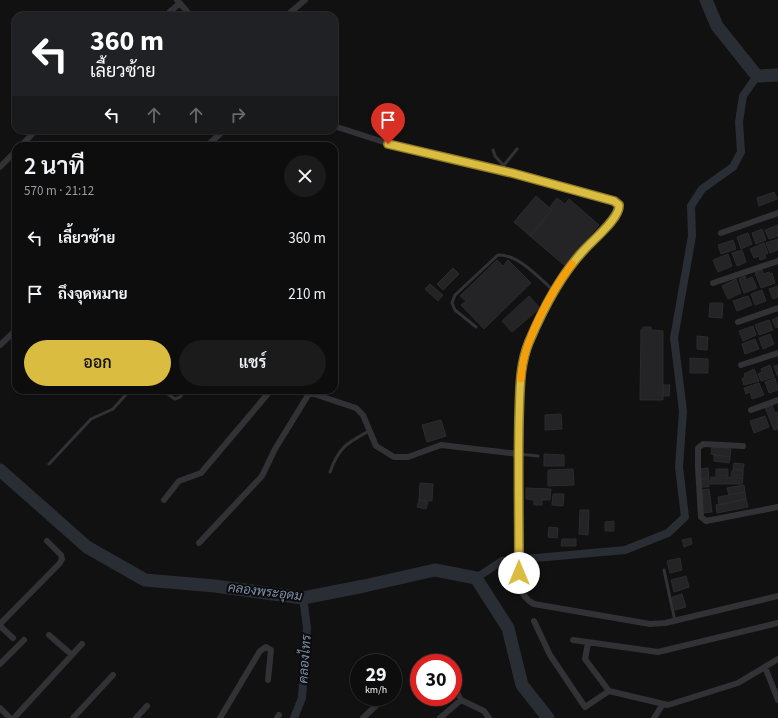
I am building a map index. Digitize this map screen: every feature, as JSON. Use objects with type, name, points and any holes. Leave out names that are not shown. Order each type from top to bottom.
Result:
[{"type":"street","points":[[291,12],[305,0]]},
{"type":"street","points":[[169,12],[179,2],[188,12]]},
{"type":"street","points":[[338,127],[402,148],[502,168],[609,200],[619,205],[617,215],[583,251],[560,279],[529,342],[524,359],[521,373],[518,454],[519,573],[520,586],[527,601],[534,604],[637,623],[657,624],[778,596]]},
{"type":"street","points":[[25,142],[32,134]]},
{"type":"street","points":[[211,142],[220,134]]},
{"type":"street","points":[[0,167],[12,155]]},
{"type":"street","points":[[721,233],[778,213]]},
{"type":"street","points":[[712,283],[778,261]]},
{"type":"street","points":[[738,322],[778,308]]},
{"type":"street","points":[[0,345],[12,334]]},
{"type":"street","points":[[741,365],[778,353]]},
{"type":"street","points":[[164,500],[179,481],[202,473],[268,394]]},
{"type":"street","points":[[199,543],[262,476],[275,449],[309,394]]},
{"type":"street","points":[[316,394],[356,408],[363,416],[374,442],[382,451],[394,457],[401,458],[441,445],[518,454]]},
{"type":"street","points":[[751,410],[778,400]]},
{"type":"street","points":[[743,446],[703,444],[698,448],[701,517],[706,521],[778,507]]},
{"type":"street","points":[[13,638],[0,625],[60,563],[62,559],[61,555],[47,541]]},
{"type":"street","points":[[534,621],[550,655],[585,707],[609,691]]},
{"type":"street","points":[[573,640],[658,652],[778,624]]},
{"type":"street","points":[[50,635],[72,655]]},
{"type":"street","points":[[0,664],[24,640]]},
{"type":"street","points":[[588,643],[585,659],[609,691],[668,705],[738,683],[778,659]]},
{"type":"street","points":[[0,708],[10,718],[82,644]]},
{"type":"street","points":[[220,718],[260,651],[266,647],[271,650],[268,680]]},
{"type":"street","points":[[765,667],[778,700]]},
{"type":"street","points":[[73,718],[113,675]]},
{"type":"street","points":[[462,700],[484,711],[489,718]]},
{"type":"street","points":[[654,718],[663,704]]},
{"type":"street","points":[[136,718],[147,706]]},
{"type":"street","points":[[363,718],[376,706]]},
{"type":"street","points":[[440,718],[454,706]]},
{"type":"lane","points":[[493,150],[502,168],[517,149]]},
{"type":"lane","points":[[476,327],[455,310],[452,303],[455,295],[498,255],[506,254],[554,291]]},
{"type":"lane","points":[[49,464],[91,419],[113,409],[126,394]]},
{"type":"lane","points":[[168,394],[175,399],[183,394]]},
{"type":"lane","points":[[330,472],[336,456],[341,450],[369,431]]},
{"type":"lane","points":[[518,454],[538,456]]},
{"type":"lane","points":[[664,570],[675,621]]},
{"type":"building","points":[[774,192],[777,199],[759,206],[757,198]]},
{"type":"building","points":[[536,196],[552,210],[530,236],[514,222]]},
{"type":"building","points":[[557,198],[565,204],[569,199],[599,225],[564,265],[530,236],[552,210],[549,208]]},
{"type":"building","points":[[778,225],[778,236],[769,239],[765,230]]},
{"type":"building","points":[[762,229],[766,240],[756,244],[752,233]]},
{"type":"building","points":[[748,233],[752,244],[741,249],[737,237]]},
{"type":"building","points":[[778,239],[778,250],[770,253],[766,243]]},
{"type":"building","points":[[733,240],[736,249],[721,254],[718,245]]},
{"type":"building","points":[[764,243],[768,253],[765,254],[766,258],[760,260],[759,256],[754,258],[750,249]]},
{"type":"building","points":[[742,250],[746,262],[737,266],[732,253]]},
{"type":"building","points":[[728,254],[732,266],[718,272],[713,260]]},
{"type":"building","points":[[497,260],[503,266],[508,260],[531,283],[484,329],[461,305],[466,301],[460,296]]},
{"type":"building","points":[[453,268],[459,274],[443,290],[437,284]]},
{"type":"building","points":[[762,270],[763,274],[769,272],[770,274],[772,273],[775,283],[761,288],[755,273]]},
{"type":"building","points":[[745,276],[746,280],[752,277],[757,288],[744,293],[739,279]]},
{"type":"building","points":[[736,279],[741,293],[728,299],[722,286]]},
{"type":"building","points":[[430,284],[443,295],[438,301],[425,289]]},
{"type":"building","points":[[778,286],[778,297],[773,299],[769,289]]},
{"type":"building","points":[[762,290],[766,301],[755,305],[751,294]]},
{"type":"building","points":[[529,296],[540,308],[512,332],[502,321]]},
{"type":"building","points":[[748,296],[752,305],[737,311],[733,301]]},
{"type":"building","points":[[710,303],[723,303],[722,318],[709,317]]},
{"type":"building","points":[[778,317],[778,327],[776,328],[772,320]]},
{"type":"building","points":[[769,320],[773,330],[759,335],[755,325]]},
{"type":"building","points":[[753,326],[756,335],[743,341],[739,331]]},
{"type":"building","points":[[643,327],[651,327],[651,330],[663,331],[663,400],[640,400],[641,330],[643,330]]},
{"type":"building","points":[[770,334],[774,344],[763,349],[759,338]]},
{"type":"building","points":[[697,336],[708,337],[707,350],[697,349]]},
{"type":"building","points":[[755,339],[759,349],[745,354],[742,344]]},
{"type":"building","points":[[690,358],[708,359],[708,373],[690,373]]},
{"type":"building","points":[[770,365],[774,377],[761,381],[758,374],[762,372],[761,369]]},
{"type":"building","points":[[778,365],[778,375],[777,375],[774,366]]},
{"type":"building","points":[[754,369],[759,381],[744,385],[742,379],[745,377],[744,374]]},
{"type":"building","points":[[775,378],[778,390],[769,393],[765,382]]},
{"type":"building","points":[[759,383],[764,395],[752,399],[750,392],[746,394],[744,388]]},
{"type":"building","points":[[663,385],[670,385],[669,396],[663,396]]},
{"type":"building","points":[[772,405],[775,413],[778,412],[778,429],[774,430],[765,407]]},
{"type":"building","points":[[561,414],[562,429],[545,430],[545,415]]},
{"type":"building","points":[[765,416],[769,427],[754,433],[750,421]]},
{"type":"building","points":[[441,420],[446,436],[427,442],[422,425]]},
{"type":"building","points":[[712,447],[731,449],[730,457],[711,454]]},
{"type":"building","points":[[544,454],[564,455],[564,466],[544,466]]},
{"type":"building","points":[[714,455],[730,457],[729,463],[714,461]]},
{"type":"building","points":[[734,463],[744,464],[743,470],[733,469]]},
{"type":"building","points":[[708,468],[709,478],[701,479],[700,469]]},
{"type":"building","points":[[573,469],[574,485],[548,486],[548,470]]},
{"type":"building","points":[[716,469],[728,469],[728,476],[716,476]]},
{"type":"building","points":[[732,470],[743,470],[743,476],[731,476]]},
{"type":"building","points":[[711,477],[743,477],[742,484],[710,484]]},
{"type":"building","points":[[700,479],[709,479],[709,487],[700,487]]},
{"type":"building","points":[[420,483],[433,484],[432,501],[419,500]]},
{"type":"building","points":[[744,485],[745,492],[729,495],[727,488]]},
{"type":"building","points":[[526,488],[551,489],[550,500],[542,500],[542,505],[534,505],[534,500],[526,499]]},
{"type":"building","points":[[709,489],[712,512],[703,513],[701,490]]},
{"type":"building","points":[[745,492],[746,499],[719,505],[718,497]]},
{"type":"building","points":[[553,494],[564,494],[563,506],[552,505]]},
{"type":"building","points":[[746,499],[748,507],[717,513],[716,505]]},
{"type":"building","points":[[419,500],[428,502],[426,509],[417,507]]},
{"type":"building","points":[[580,510],[589,510],[588,535],[579,534]]},
{"type":"building","points":[[614,521],[614,531],[605,531],[605,522]]},
{"type":"building","points":[[549,527],[558,528],[557,538],[548,537]]},
{"type":"building","points":[[691,538],[692,544],[684,547],[682,540]]},
{"type":"building","points":[[562,539],[576,539],[576,546],[561,546]]},
{"type":"building","points":[[680,558],[682,570],[670,573],[667,561]]},
{"type":"building","points":[[686,576],[689,587],[674,592],[671,580]]},
{"type":"building","points":[[682,594],[686,607],[675,610],[672,597]]},
{"type":"waterway","points":[[706,0],[717,26],[757,76],[778,75]]},
{"type":"waterway","points":[[476,578],[502,561],[625,550],[668,533],[685,517],[679,467],[683,411],[674,338],[692,236],[691,206],[702,189],[733,167],[741,152],[739,122],[743,96],[757,76]]},
{"type":"waterway","name":"คลองไทร","points":[[0,470],[87,547],[145,580],[215,586],[303,598],[435,570],[476,578],[508,628],[522,685],[548,718]]},
{"type":"waterway","name":"คลองไทร","points":[[294,718],[302,698],[307,627],[303,598]]},
{"type":"slow traffic","points":[[521,379],[524,359],[529,342],[560,279],[572,264]]},
{"type":"route","points":[[388,144],[512,173],[614,201],[619,205],[617,215],[583,251],[560,279],[529,342],[524,359],[521,373],[518,454],[519,573]]},
{"type":"water label","name":"คลองพระอุดม","points":[[265,592]]}]
